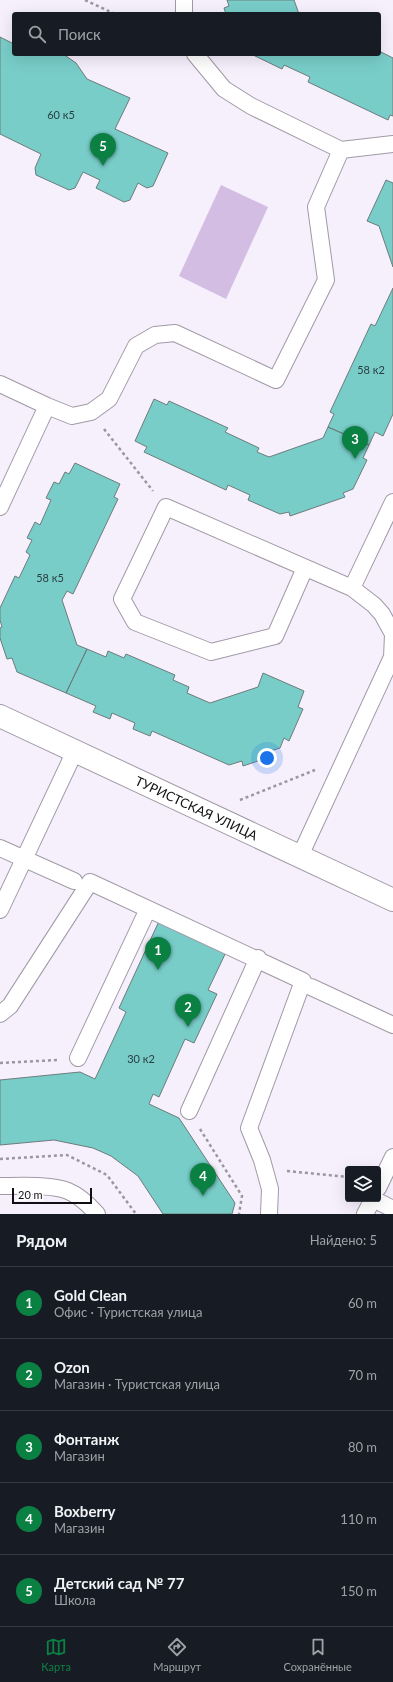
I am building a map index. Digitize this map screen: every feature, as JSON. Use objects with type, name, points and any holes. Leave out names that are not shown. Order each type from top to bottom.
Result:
[{"type":"street","name":"ТУРИСТСКАЯ УЛИЦА","points":[[0,716],[393,900]]},
{"type":"lane","points":[[184,0],[184,12]]},
{"type":"lane","points":[[197,56],[224,89],[251,106],[341,150],[393,144]]},
{"type":"lane","points":[[0,384],[72,416],[91,412],[109,399],[136,346],[155,335],[175,333],[276,380],[326,280],[316,207],[341,150]]},
{"type":"lane","points":[[0,508],[47,406]]},
{"type":"lane","points":[[352,588],[393,502]]},
{"type":"lane","points":[[300,856],[392,657],[393,634],[388,611],[374,605],[352,588],[166,507],[122,599],[135,622],[211,652],[275,636],[305,568]]},
{"type":"lane","points":[[0,910],[25,860],[75,751]]},
{"type":"lane","points":[[0,848],[74,881]]},
{"type":"lane","points":[[0,1014],[10,1006],[90,882],[258,958],[303,981],[249,1128],[265,1169],[270,1189],[269,1214]]},
{"type":"lane","points":[[78,1058],[148,909]]},
{"type":"lane","points":[[189,1111],[258,958]]},
{"type":"lane","points":[[311,987],[393,1025]]},
{"type":"lane","points":[[381,1182],[393,1157]]},
{"type":"lane","points":[[0,1186],[46,1187],[68,1190],[86,1202],[97,1214]]},
{"type":"lane","points":[[365,1214],[371,1202]]},
{"type":"lane","points":[[379,1202],[393,1209]]},
{"type":"path","points":[[85,0],[111,12]]},
{"type":"path","points":[[91,412],[166,507]]},
{"type":"path","points":[[208,813],[345,758]]},
{"type":"path","points":[[0,1063],[78,1058]]},
{"type":"path","points":[[189,1111],[242,1196],[239,1214]]},
{"type":"path","points":[[265,1169],[345,1177]]},
{"type":"shaded area","points":[[221,185],[268,207],[226,299],[179,276]]},
{"type":"building","points":[[227,0],[294,0],[298,12],[225,12],[224,8],[229,6]]},
{"type":"building","points":[[0,37],[12,43],[12,56],[66,56],[76,63],[87,79],[130,98],[115,129],[168,153],[153,186],[147,188],[138,183],[130,200],[124,202],[96,188],[100,180],[83,172],[75,188],[69,190],[36,175],[35,168],[41,154],[0,134]]},
{"type":"building","points":[[381,52],[393,58],[393,116],[390,115],[388,120],[308,82],[310,77],[284,65],[282,69],[255,56],[381,56]]},
{"type":"building","points":[[386,180],[393,183],[393,267],[379,226],[367,221]]},
{"type":"building","points":[[393,288],[393,414],[383,436],[375,432],[369,445],[328,427],[334,414],[330,412],[371,324],[375,326]]},
{"type":"building","points":[[154,399],[167,405],[169,401],[228,428],[225,432],[259,448],[257,452],[269,457],[323,438],[328,427],[369,445],[363,458],[367,460],[353,489],[343,493],[345,497],[290,516],[289,512],[280,514],[248,500],[250,495],[228,485],[226,490],[144,452],[147,447],[135,441]]},
{"type":"building","points":[[75,463],[120,484],[114,497],[118,499],[73,594],[67,591],[62,600],[77,645],[87,649],[66,693],[17,672],[12,658],[7,659],[0,638],[0,628],[2,627],[0,620],[0,608],[15,576],[19,578],[30,555],[26,552],[32,540],[27,538],[35,522],[40,525],[51,500],[46,498],[54,482],[59,484],[65,472],[69,474]]},
{"type":"building","points":[[87,649],[106,657],[108,651],[124,658],[126,654],[175,675],[173,680],[189,687],[187,693],[210,703],[258,687],[263,673],[304,691],[298,707],[303,709],[289,741],[284,738],[280,748],[268,752],[270,757],[243,766],[242,761],[229,765],[152,731],[150,736],[133,729],[135,723],[112,713],[110,719],[93,712],[96,706],[66,693]]},
{"type":"building","points":[[160,919],[227,950],[208,990],[217,994],[194,1043],[185,1039],[159,1097],[153,1094],[149,1104],[179,1118],[235,1203],[232,1214],[163,1214],[138,1176],[111,1156],[93,1148],[54,1140],[0,1145],[0,1080],[80,1072],[95,1079],[126,1012],[119,1008]]},
{"type":"place","name":"Детский сад № 77","points":[[103,166]]},
{"type":"place","name":"Фонтанж","points":[[355,459]]},
{"type":"place","name":"Gold Clean","points":[[158,970]]},
{"type":"place","name":"Ozon","points":[[188,1027]]},
{"type":"place","name":"Boxberry","points":[[203,1196]]}]
